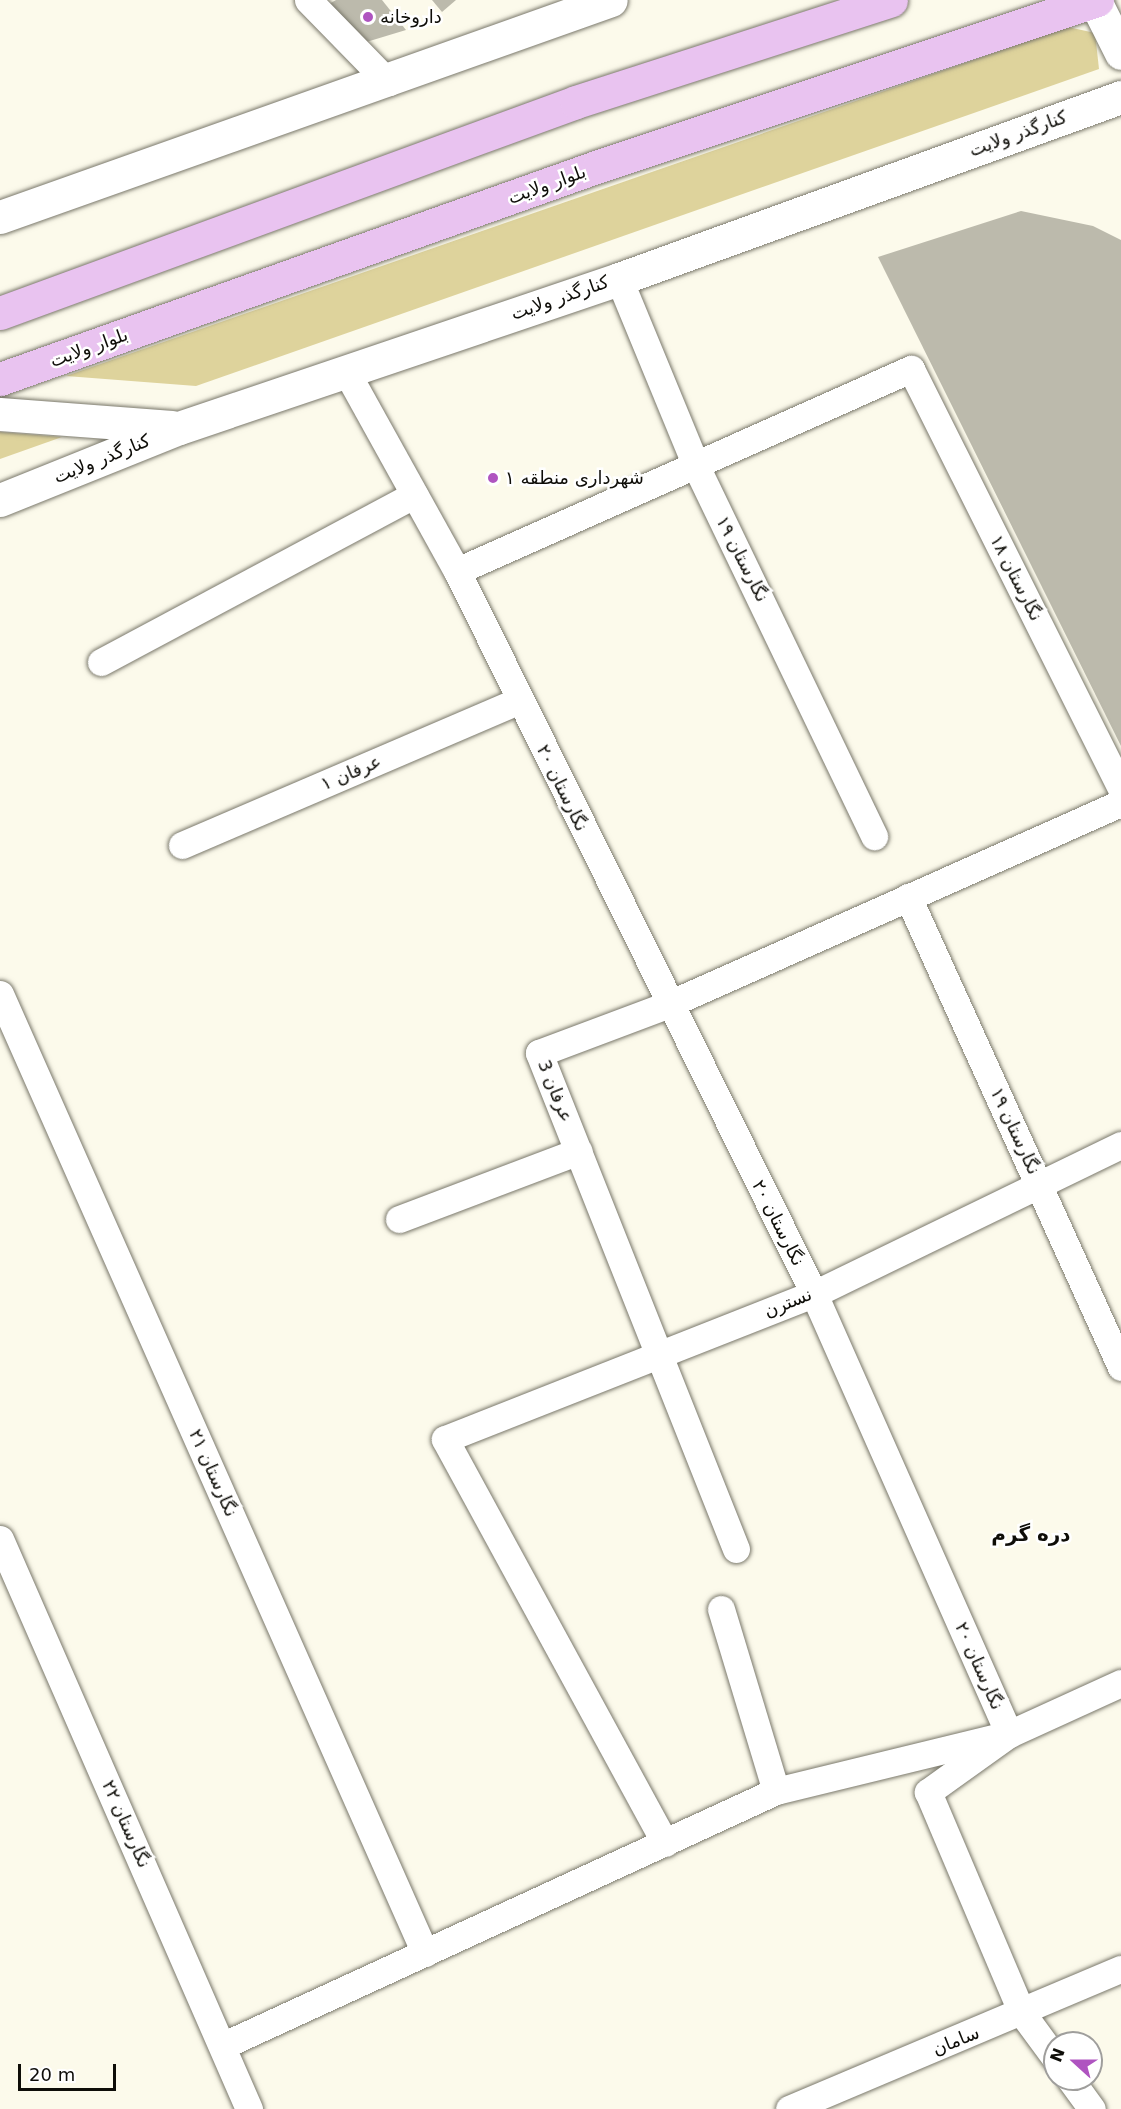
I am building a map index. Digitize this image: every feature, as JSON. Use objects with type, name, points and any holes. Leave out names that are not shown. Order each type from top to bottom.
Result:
[{"type":"main road","points":[[0,313],[576,102],[891,0]]},
{"type":"main road","points":[[1096,0],[1121,53]]},
{"type":"main road","name":"بلوار ولایت","points":[[0,379],[599,166],[1096,0]]},
{"type":"main road","points":[[0,218],[388,82],[590,2]]},
{"type":"main road","name":"کنارگذر ولایت","points":[[0,500],[178,428],[619,279],[1121,97]]},
{"type":"main road","points":[[0,414],[178,428]]},
{"type":"street","points":[[308,0],[388,82]]},
{"type":"street","name":"نگارستان ۱۹","points":[[619,279],[696,466],[874,836]]},
{"type":"street","name":"نگارستان ۱۸","points":[[696,466],[910,369],[1121,788]]},
{"type":"street","name":"نگارستان ۲۰","points":[[346,371],[457,571],[668,1005],[814,1293],[1009,1734]]},
{"type":"street","points":[[457,571],[696,466]]},
{"type":"street","points":[[101,662],[414,495]]},
{"type":"street","name":"عرفان ۱","points":[[182,845],[520,700]]},
{"type":"street","points":[[668,1005],[1121,804]]},
{"type":"street","name":"نگارستان ۱۹","points":[[908,897],[1121,1367]]},
{"type":"street","name":"نگارستان ۲۱","points":[[0,994],[425,1953]]},
{"type":"street","name":"عرفان 3","points":[[668,1005],[539,1053],[736,1549]]},
{"type":"street","name":"نسترن","points":[[665,1843],[445,1439],[814,1293],[1121,1145]]},
{"type":"street","points":[[399,1219],[579,1151]]},
{"type":"street","name":"نگارستان ۲۲","points":[[0,1539],[224,2045],[249,2109]]},
{"type":"street","points":[[721,1609],[776,1791]]},
{"type":"street","points":[[224,2045],[776,1791],[1009,1734],[1121,1683]]},
{"type":"street","points":[[1009,1734],[928,1792],[1022,2013],[1043,2042]]},
{"type":"street","name":"سامان","points":[[789,2109],[1022,2013],[1121,1969]]},
{"type":"street","points":[[1079,2091],[1092,2109]]},
{"type":"shaded area","points":[[1068,27],[1095,33],[1099,69],[196,386],[66,376]]},
{"type":"shaded area","points":[[0,432],[62,437],[0,459]]},
{"type":"building","name":"داروخانه","points":[[336,0],[382,0],[406,30],[363,43],[329,4]]},
{"type":"building","points":[[432,0],[456,0],[442,12]]},
{"type":"building","points":[[1021,211],[1093,226],[1121,240],[1121,746],[878,257]]},
{"type":"place","name":"داروخانه","points":[[368,17]]},
{"type":"place","name":"شهرداری منطقه ۱","points":[[493,478]]},
{"type":"district","name":"دره گرم","points":[[1031,1534]]}]
